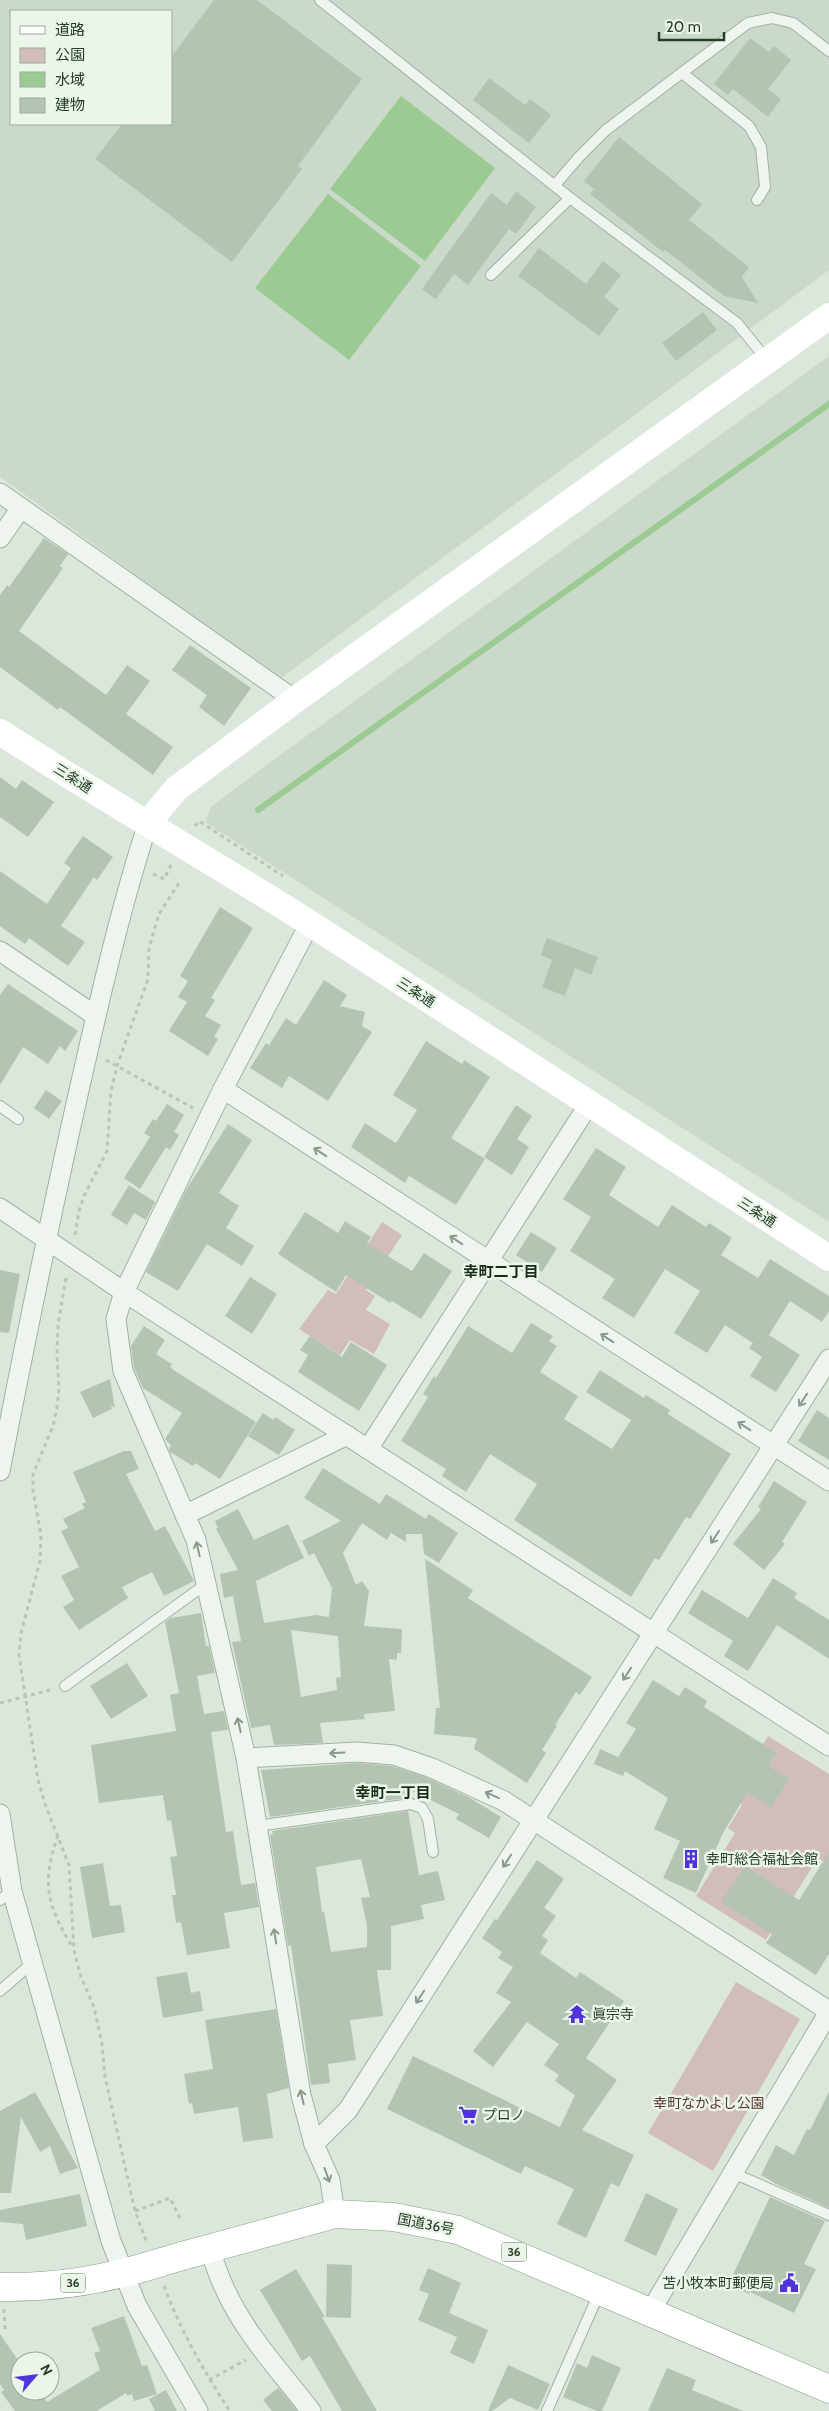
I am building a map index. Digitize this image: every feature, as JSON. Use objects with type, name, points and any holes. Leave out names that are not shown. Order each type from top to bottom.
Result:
[{"type":"highway","name":"国道36号","points":[[0,2287],[16,2288],[86,2282],[335,2214],[394,2217],[458,2230],[829,2389]]},
{"type":"street","points":[[0,1471],[45,1239],[88,1050],[134,866],[148,823],[176,789],[295,700],[829,316]]},
{"type":"street","points":[[0,492],[295,700]]},
{"type":"street","points":[[0,538],[21,508]]},
{"type":"street","name":"三条通","points":[[0,732],[115,805],[148,823],[310,923],[829,1258]]},
{"type":"street","points":[[310,923],[222,1089],[124,1292],[116,1319],[123,1371],[196,1540],[246,1758],[301,2095],[314,2144],[330,2180],[335,2214]]},
{"type":"street","points":[[0,951],[96,1016]]},
{"type":"street","points":[[222,1089],[829,1481]]},
{"type":"street","points":[[368,1449],[590,1104]]},
{"type":"street","points":[[0,1208],[124,1292],[829,1746]]},
{"type":"street","points":[[314,2144],[348,2110],[829,1359]]},
{"type":"street","points":[[185,1514],[347,1435]]},
{"type":"street","points":[[246,1758],[357,1752],[394,1755],[432,1768],[504,1801],[829,2011],[650,2312]]},
{"type":"street","points":[[0,1814],[6,1895],[31,1964],[111,2241],[134,2270],[137,2306],[198,2411]]},
{"type":"street","points":[[209,2247],[224,2288],[263,2350],[311,2411]]},
{"type":"lane","points":[[320,0],[570,198],[737,323],[767,360]]},
{"type":"lane","points":[[555,185],[606,130],[748,23],[772,18],[792,23],[829,52]]},
{"type":"lane","points":[[682,73],[749,126],[761,147],[765,187],[757,200]]},
{"type":"lane","points":[[491,275],[570,198]]},
{"type":"lane","points":[[0,1106],[18,1119]]},
{"type":"lane","points":[[65,1686],[206,1584]]},
{"type":"lane","points":[[257,1826],[411,1804],[422,1808],[428,1819],[433,1852]]},
{"type":"lane","points":[[0,1991],[31,1964]]},
{"type":"lane","points":[[733,2173],[829,2215]]},
{"type":"lane","points":[[547,2411],[600,2290]]},
{"type":"path","points":[[88,1050],[209,1117]]},
{"type":"path","points":[[0,1703],[65,1686]]},
{"type":"path","points":[[58,1834],[47,1875],[49,1897],[56,1920],[74,1950]]},
{"type":"path","points":[[135,2211],[170,2198],[180,2218]]},
{"type":"path","points":[[209,2380],[263,2350]]},
{"type":"shaded area","points":[[0,0],[829,0],[829,270],[280,679],[0,477]]},
{"type":"shaded area","points":[[829,356],[829,1222],[205,822],[211,807],[257,772]]},
{"type":"green space","points":[[382,1222],[402,1235],[366,1290],[375,1296],[366,1310],[390,1324],[374,1354],[350,1340],[340,1355],[299,1329],[328,1290],[336,1294]]},
{"type":"green space","points":[[768,1736],[829,1774],[829,1865],[818,1858],[766,1940],[696,1896],[735,1833],[728,1828],[742,1805],[730,1797]]},
{"type":"green space","name":"幸町なかよし公園","points":[[736,1982],[800,2019],[713,2171],[648,2133]]},
{"type":"water","points":[[401,96],[495,168],[425,261],[330,189]]},
{"type":"water","points":[[328,194],[421,266],[349,360],[255,288]]},
{"type":"building","points":[[214,0],[257,0],[362,79],[298,166],[302,169],[232,262],[95,159],[121,125],[172,125],[172,56]]},
{"type":"building","points":[[750,38],[769,52],[774,46],[791,60],[768,89],[781,99],[768,117],[733,89],[728,95],[714,84]]},
{"type":"building","points":[[489,78],[525,105],[530,99],[551,115],[529,143],[473,100]]},
{"type":"building","points":[[619,137],[702,204],[689,220],[749,267],[742,277],[758,303],[724,296],[665,250],[663,252],[590,194],[594,189],[584,181]]},
{"type":"building","points":[[516,191],[536,207],[516,234],[509,229],[468,285],[454,274],[436,299],[422,289],[491,193],[507,205]]},
{"type":"building","points":[[539,248],[586,284],[603,261],[621,275],[604,297],[619,309],[599,336],[518,276]]},
{"type":"building","points":[[703,312],[717,330],[676,361],[662,343]]},
{"type":"building","points":[[44,538],[68,554],[60,566],[63,568],[19,631],[106,695],[127,665],[150,681],[126,714],[173,747],[153,775],[60,707],[58,710],[0,667],[0,595],[7,585],[9,587]]},
{"type":"building","points":[[190,645],[251,688],[224,726],[199,707],[207,695],[172,670]]},
{"type":"building","points":[[0,777],[16,789],[22,780],[54,802],[28,837],[0,817]]},
{"type":"building","points":[[83,836],[113,857],[97,880],[94,877],[61,926],[85,942],[68,966],[29,938],[25,944],[0,926],[0,871],[47,904],[71,868],[64,863]]},
{"type":"building","points":[[220,907],[253,928],[211,998],[215,1000],[205,1016],[221,1025],[214,1037],[218,1039],[208,1056],[169,1031],[187,1002],[178,997],[188,981],[180,976]]},
{"type":"building","points":[[547,938],[598,957],[591,975],[575,968],[565,996],[542,987],[552,960],[541,955]]},
{"type":"building","points":[[324,980],[347,995],[340,1006],[365,1012],[362,1026],[372,1032],[328,1101],[289,1076],[282,1088],[250,1068],[266,1043],[269,1045],[286,1018],[296,1025]]},
{"type":"building","points":[[8,984],[78,1031],[65,1051],[60,1046],[48,1064],[23,1047],[0,1085],[0,995]]},
{"type":"building","points":[[426,1041],[462,1064],[464,1060],[490,1077],[451,1138],[485,1159],[456,1205],[409,1176],[405,1183],[351,1147],[365,1123],[396,1143],[417,1110],[393,1095]]},
{"type":"building","points":[[46,1090],[62,1101],[49,1119],[34,1108]]},
{"type":"building","points":[[167,1104],[184,1115],[174,1132],[179,1135],[170,1150],[166,1147],[140,1189],[124,1178],[150,1137],[144,1133],[153,1119],[156,1121]]},
{"type":"building","points":[[516,1105],[532,1116],[517,1139],[529,1147],[512,1175],[484,1157]]},
{"type":"building","points":[[228,1124],[252,1140],[219,1193],[239,1206],[226,1228],[254,1246],[242,1266],[207,1244],[178,1291],[146,1272],[186,1190]]},
{"type":"building","points":[[596,1148],[626,1167],[609,1195],[658,1227],[672,1205],[706,1227],[709,1223],[732,1238],[721,1255],[758,1278],[770,1259],[829,1296],[829,1311],[822,1322],[790,1301],[769,1335],[800,1355],[776,1392],[750,1376],[762,1357],[749,1348],[753,1343],[725,1325],[707,1353],[674,1333],[700,1291],[665,1269],[634,1318],[602,1298],[615,1279],[570,1251],[591,1217],[563,1199]]},
{"type":"building","points":[[129,1185],[155,1202],[146,1220],[134,1213],[127,1225],[111,1215]]},
{"type":"building","points":[[305,1212],[338,1233],[345,1221],[371,1237],[367,1243],[412,1271],[424,1253],[452,1271],[421,1319],[392,1301],[390,1303],[346,1275],[336,1292],[278,1254]]},
{"type":"building","points":[[531,1232],[557,1248],[542,1272],[516,1255]]},
{"type":"building","points":[[0,1270],[20,1274],[9,1333],[0,1332]]},
{"type":"building","points":[[250,1277],[277,1294],[252,1334],[225,1316]]},
{"type":"building","points":[[531,1323],[553,1336],[549,1341],[557,1346],[540,1372],[578,1396],[564,1419],[612,1449],[631,1420],[586,1392],[600,1370],[644,1398],[646,1395],[670,1410],[668,1414],[731,1454],[690,1519],[686,1517],[659,1560],[655,1558],[631,1597],[514,1520],[537,1484],[490,1454],[466,1492],[442,1476],[446,1469],[401,1441],[428,1397],[423,1394],[434,1376],[436,1378],[468,1326],[512,1353]]},
{"type":"building","points":[[144,1326],[165,1340],[156,1354],[172,1364],[170,1367],[256,1422],[220,1479],[195,1463],[193,1466],[170,1452],[171,1445],[165,1439],[182,1413],[143,1388],[134,1368],[131,1346]]},
{"type":"building","points":[[310,1336],[342,1357],[351,1342],[387,1365],[359,1411],[298,1372],[308,1355],[300,1350]]},
{"type":"building","points":[[110,1379],[115,1408],[111,1405],[112,1409],[93,1418],[80,1392]]},
{"type":"building","points":[[817,1410],[829,1418],[829,1460],[798,1441]]},
{"type":"building","points":[[263,1413],[273,1420],[275,1417],[295,1430],[279,1455],[248,1436]]},
{"type":"building","points":[[124,1451],[131,1451],[139,1469],[126,1474],[155,1531],[165,1526],[194,1581],[164,1596],[152,1572],[122,1587],[128,1598],[79,1630],[63,1607],[74,1600],[61,1576],[79,1567],[61,1531],[68,1528],[63,1519],[85,1508],[82,1504],[86,1502],[73,1472]]},
{"type":"building","points":[[323,1468],[380,1504],[386,1494],[426,1519],[429,1514],[458,1533],[439,1563],[424,1554],[422,1534],[406,1534],[406,1542],[391,1533],[387,1540],[362,1523],[343,1553],[356,1585],[362,1581],[369,1591],[364,1626],[402,1629],[401,1653],[397,1653],[397,1660],[389,1659],[395,1711],[364,1714],[365,1719],[320,1723],[323,1743],[274,1745],[270,1725],[251,1728],[232,1642],[241,1641],[233,1596],[224,1598],[220,1574],[238,1570],[216,1529],[218,1528],[215,1521],[238,1509],[254,1540],[288,1524],[304,1558],[256,1581],[264,1623],[316,1615],[329,1617],[332,1588],[314,1553],[309,1556],[302,1541],[341,1521],[304,1498]],"holes":[[[291,1630],[338,1636],[341,1677],[336,1678],[337,1690],[301,1697]]]},
{"type":"building","points":[[774,1481],[807,1502],[782,1542],[785,1544],[764,1570],[733,1544],[761,1509],[758,1507]]},
{"type":"building","points":[[425,1559],[473,1590],[468,1598],[592,1677],[580,1695],[576,1692],[555,1725],[557,1726],[542,1750],[546,1753],[527,1783],[474,1749],[477,1738],[434,1734],[436,1708],[440,1708]]},
{"type":"building","points":[[773,1578],[797,1593],[794,1598],[829,1620],[829,1659],[777,1625],[748,1671],[724,1656],[733,1641],[688,1613],[702,1590],[748,1618]]},
{"type":"building","points":[[201,1613],[206,1646],[209,1646],[215,1673],[197,1676],[204,1714],[224,1711],[228,1730],[211,1732],[226,1832],[233,1831],[241,1885],[255,1883],[259,1907],[224,1913],[230,1948],[187,1955],[181,1922],[176,1923],[172,1895],[176,1895],[170,1857],[177,1856],[171,1820],[167,1821],[163,1795],[99,1803],[91,1745],[176,1731],[170,1695],[179,1693],[165,1622],[171,1618]]},
{"type":"building","points":[[127,1663],[148,1696],[111,1719],[90,1686]]},
{"type":"building","points":[[653,1680],[679,1696],[685,1687],[707,1701],[704,1707],[777,1753],[768,1766],[789,1779],[771,1807],[747,1793],[723,1833],[696,1893],[663,1878],[680,1841],[654,1829],[668,1798],[625,1771],[623,1776],[594,1764],[600,1749],[618,1757],[636,1729],[626,1723]]},
{"type":"building","points":[[357,1763],[392,1766],[428,1778],[470,1798],[501,1817],[489,1838],[456,1819],[459,1814],[404,1787],[405,1798],[270,1817],[261,1770]]},
{"type":"building","points":[[408,1811],[419,1875],[438,1871],[445,1900],[421,1905],[424,1919],[391,1926],[391,1970],[377,1970],[383,2016],[350,2020],[356,2060],[328,2064],[330,2083],[311,2085],[291,1945],[288,1946],[270,1835],[273,1834],[272,1831]],"holes":[[[361,1859],[370,1897],[361,1898],[367,1925],[367,1947],[331,1952],[324,1912],[322,1912],[316,1867]]]},
{"type":"building","points":[[829,1852],[829,1954],[816,1975],[766,1943],[772,1934],[721,1902],[745,1866],[799,1900]]},
{"type":"building","points":[[537,1860],[564,1879],[544,1908],[556,1916],[542,1936],[548,1940],[540,1953],[576,1978],[580,1972],[624,2001],[586,2058],[617,2080],[582,2130],[634,2155],[619,2187],[611,2183],[586,2238],[557,2224],[574,2189],[525,2166],[521,2174],[387,2109],[413,2056],[560,2127],[575,2095],[555,2081],[559,2075],[544,2065],[559,2044],[527,2022],[493,2067],[473,2051],[511,2002],[496,1993],[513,1967],[498,1958],[502,1952],[482,1938],[495,1919],[497,1920]]},
{"type":"building","points":[[103,1863],[110,1906],[121,1905],[125,1932],[92,1938],[80,1867]]},
{"type":"building","points":[[187,1972],[191,1993],[200,1991],[203,2011],[163,2018],[156,1977]]},
{"type":"building","points":[[276,2009],[289,2088],[267,2094],[273,2138],[243,2142],[238,2107],[194,2114],[192,2103],[189,2104],[184,2074],[213,2069],[205,2020]]},
{"type":"building","points":[[35,2092],[78,2168],[60,2174],[50,2146],[40,2152],[21,2117],[11,2193],[0,2193],[0,2111]]},
{"type":"building","points":[[829,2092],[829,2208],[776,2184],[761,2175],[776,2145],[794,2155],[807,2129],[810,2130]]},
{"type":"building","points":[[646,2193],[678,2209],[656,2256],[624,2241]]},
{"type":"building","points":[[80,2194],[87,2226],[26,2240],[23,2224],[0,2222],[0,2210]]},
{"type":"building","points":[[770,2197],[825,2221],[804,2264],[816,2269],[794,2313],[750,2292],[749,2294],[728,2285]]},
{"type":"building","points":[[327,2264],[352,2265],[351,2318],[326,2317]]},
{"type":"building","points":[[428,2268],[461,2283],[449,2313],[488,2330],[474,2364],[450,2353],[457,2337],[418,2320],[429,2294],[419,2290]]},
{"type":"building","points":[[296,2269],[377,2411],[342,2411],[310,2356],[302,2361],[260,2290]]},
{"type":"building","points":[[124,2316],[142,2366],[147,2365],[157,2394],[134,2401],[132,2394],[127,2396],[126,2393],[97,2411],[15,2411],[1,2392],[4,2390],[0,2384],[0,2334],[12,2351],[10,2351],[10,2401],[47,2402],[60,2401],[60,2394],[100,2370],[94,2353],[100,2351],[91,2328]]},
{"type":"building","points":[[592,2355],[621,2368],[602,2411],[597,2411],[563,2397],[577,2363],[587,2368]]},
{"type":"building","points":[[508,2365],[550,2384],[538,2410],[510,2398],[492,2411],[488,2411]]},
{"type":"building","points":[[667,2368],[696,2380],[692,2390],[743,2411],[648,2411]]},
{"type":"building","points":[[278,2388],[297,2411],[272,2411],[263,2400]]},
{"type":"building","points":[[166,2390],[177,2411],[155,2411],[149,2399]]},
{"type":"waterway","points":[[258,810],[829,404]]},
{"type":"place","name":"幸町総合福祉会館","points":[[691,1859]]},
{"type":"place","name":"眞宗寺","points":[[577,2014]]},
{"type":"place","name":"プロノ","points":[[468,2115]]},
{"type":"place","name":"苫小牧本町郵便局","points":[[789,2283]]},
{"type":"district","name":"幸町二丁目","points":[[501,1272]]},
{"type":"district","name":"幸町一丁目","points":[[393,1793]]}]
